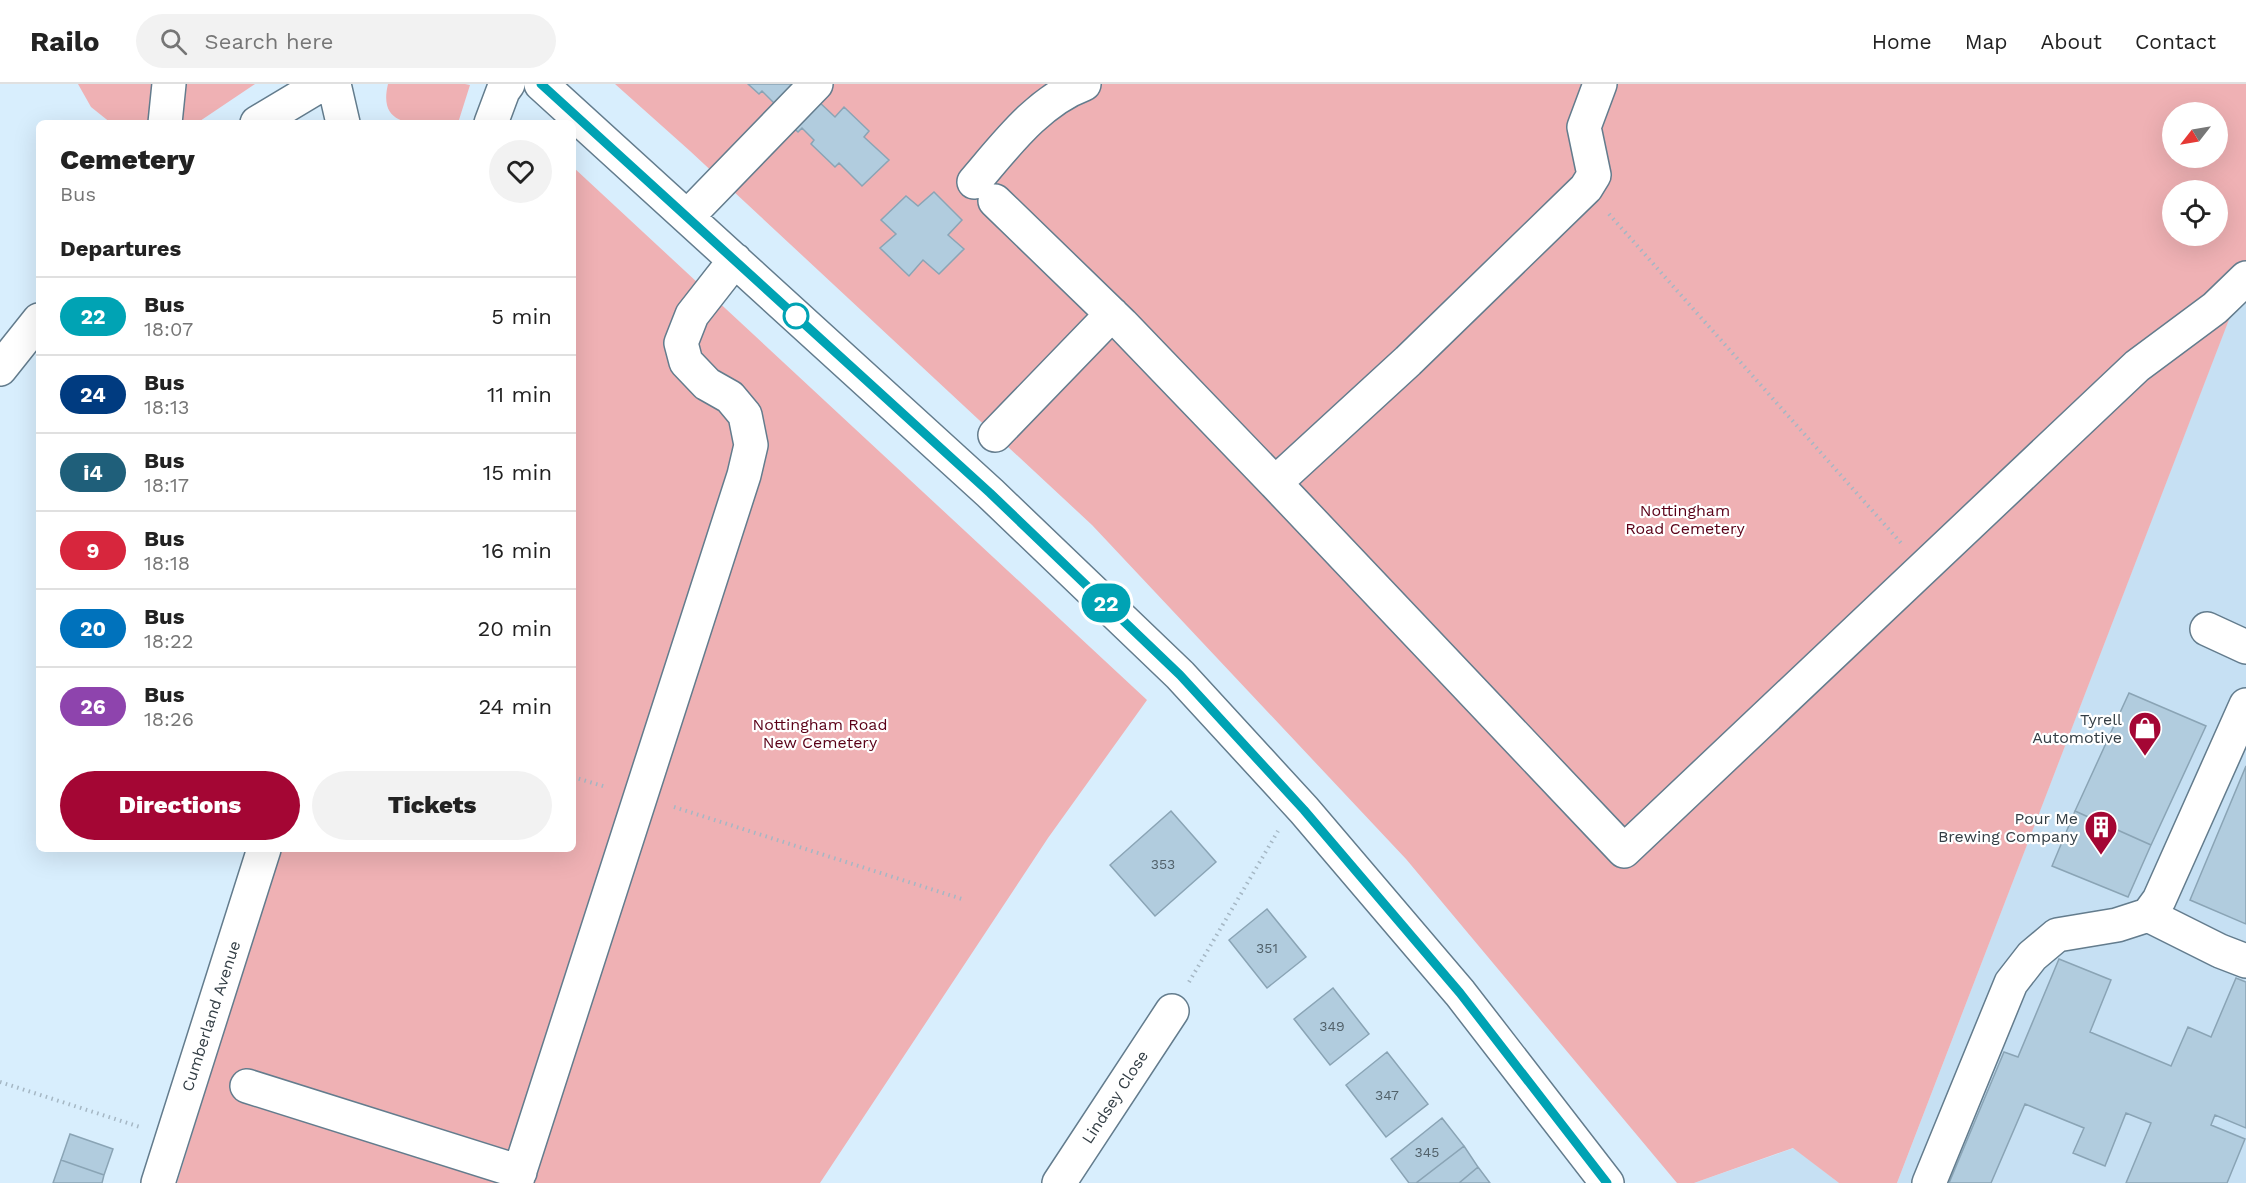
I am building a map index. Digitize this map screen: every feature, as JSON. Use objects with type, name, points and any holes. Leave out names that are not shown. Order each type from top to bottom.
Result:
[{"type":"street","points":[[165,120],[169,84]]},
{"type":"street","points":[[260,120],[285,93],[322,84]]},
{"type":"street","points":[[334,84],[342,120]]},
{"type":"street","points":[[492,120],[508,84]]},
{"type":"street","points":[[541,84],[990,493],[1180,675],[1304,810],[1452,984],[1606,1183]]},
{"type":"street","points":[[687,217],[816,84]]},
{"type":"street","points":[[1084,84],[1064,94],[1033,117],[984,192],[1112,314],[1623,851],[2138,366],[2215,308],[2246,278]]},
{"type":"street","points":[[1275,483],[1408,361],[1586,188],[1594,175],[1584,127],[1600,84]]},
{"type":"street","points":[[247,1086],[518,1178],[744,475],[751,445],[745,415],[730,397],[706,384],[686,362],[681,343],[692,315],[735,260]]},
{"type":"street","points":[[995,435],[1112,314]]},
{"type":"street","points":[[4,356],[36,323]]},
{"type":"street","points":[[2207,629],[2246,647]]},
{"type":"street","points":[[1929,1183],[2012,983],[2032,956],[2057,935],[2117,925],[2148,915],[2158,900],[2246,705]]},
{"type":"street","name":"Cumberland Avenue","points":[[158,1183],[263,852]]},
{"type":"street","points":[[2148,915],[2220,951],[2246,961]]},
{"type":"street","name":"Lindsey Close","points":[[1059,1183],[1172,1011]]},
{"type":"path","points":[[1586,188],[1923,568]]},
{"type":"path","points":[[576,778],[962,898]]},
{"type":"path","points":[[1196,971],[1273,839]]},
{"type":"path","points":[[0,1082],[172,1137]]},
{"type":"shaded area","points":[[2240,290],[2246,293],[2246,1183],[1897,1183]]},
{"type":"shaded area","points":[[1794,1148],[1839,1183],[1694,1183]]},
{"type":"green space","points":[[78,84],[255,84],[201,120],[107,120],[91,107]]},
{"type":"green space","points":[[388,84],[470,85],[459,120],[401,120],[389,111],[386,100]]},
{"type":"green space","name":"Nottingham Road Cemetery","points":[[615,84],[2246,84],[2246,293],[2240,291],[1897,1183],[1839,1183],[1793,1148],[1694,1183],[1677,1183],[1406,859],[1092,525]]},
{"type":"green space","name":"Nottingham Road New Cemetery","points":[[576,170],[1147,700],[1048,838],[820,1183],[177,1183],[279,852],[576,852]]},
{"type":"building","points":[[748,84],[800,84],[835,117],[844,107],[869,131],[864,137],[889,160],[862,186],[839,163],[835,167],[811,144],[814,140],[802,128],[798,132],[771,107],[774,103],[762,91],[759,94]]},
{"type":"building","points":[[934,192],[962,220],[948,235],[964,249],[939,274],[923,260],[909,276],[880,248],[896,234],[881,220],[906,196],[918,206]]},
{"type":"building","points":[[2129,693],[2206,726],[2151,845],[2075,811]]},
{"type":"building","points":[[2246,766],[2246,924],[2190,900]]},
{"type":"building","points":[[1171,811],[1216,862],[1155,916],[1110,865]]},
{"type":"building","name":"Pour Me Brewing Company","points":[[2075,811],[2151,845],[2128,897],[2052,866]]},
{"type":"building","points":[[1267,909],[1306,957],[1267,988],[1229,940]]},
{"type":"building","points":[[2059,959],[2111,980],[2090,1032],[2171,1066],[2188,1027],[2211,1037],[2236,978],[2246,982],[2246,1128],[2215,1115],[2211,1125],[2245,1139],[2227,1183],[2126,1183],[2151,1123],[2126,1113],[2105,1166],[2073,1153],[2084,1128],[2025,1104],[1991,1183],[1949,1183],[2004,1052],[2018,1057]]},
{"type":"building","points":[[1333,988],[1369,1034],[1330,1065],[1294,1019]]},
{"type":"building","points":[[1387,1052],[1428,1104],[1386,1137],[1346,1085]]},
{"type":"building","points":[[1442,1118],[1464,1146],[1416,1183],[1409,1183],[1391,1159]]},
{"type":"building","points":[[70,1134],[113,1149],[104,1175],[61,1160]]},
{"type":"building","points":[[1464,1146],[1478,1167],[1459,1183],[1416,1183]]},
{"type":"building","points":[[61,1160],[104,1175],[102,1183],[53,1183]]},
{"type":"building","points":[[1478,1167],[1490,1183],[1459,1183]]},
{"type":"bus line","name":"22","points":[[541,84],[990,493],[1180,675],[1304,810],[1460,993],[1607,1183]]},
{"type":"place","name":"Tyrell Automotive","points":[[2145,757]]},
{"type":"place","name":"Pour Me Brewing Company","points":[[2101,856]]}]
